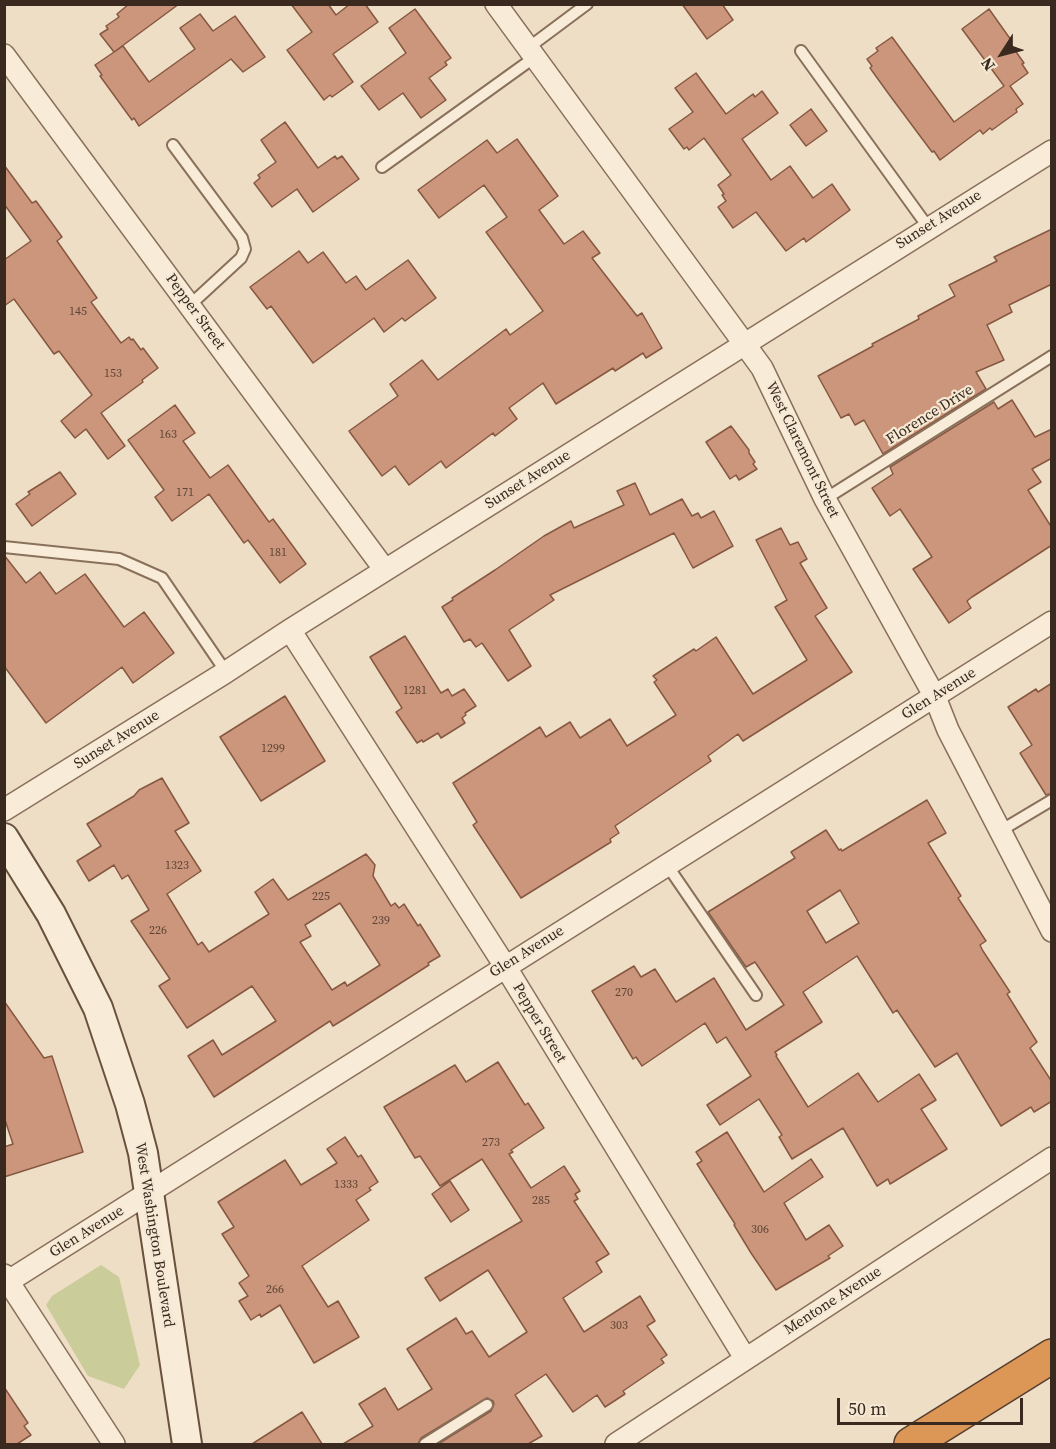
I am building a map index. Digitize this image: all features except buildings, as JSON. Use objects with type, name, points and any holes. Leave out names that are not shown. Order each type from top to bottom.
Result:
[{"type":"highway","points":[[911,1444],[1052,1356]]},
{"type":"main road","name":"West Washington Boulevard","points":[[4,838],[51,914],[98,1008],[130,1104],[143,1153],[150,1193],[187,1444]]},
{"type":"street","name":"West Claremont Street","points":[[496,4],[762,368],[825,499],[934,697],[948,730],[1052,931]]},
{"type":"street","name":"Pepper Street","points":[[4,55],[385,570]]},
{"type":"street","name":"Sunset Avenue","points":[[4,810],[1052,151]]},
{"type":"street","name":"Glen Avenue","points":[[6,1280],[150,1193],[505,966],[1052,622]]},
{"type":"street","name":"Pepper Street","points":[[290,630],[505,966],[745,1358]]},
{"type":"street","name":"Mentone Avenue","points":[[616,1444],[1052,1158]]},
{"type":"street","points":[[6,1280],[114,1444]]},
{"type":"lane","points":[[382,167],[531,53],[587,4]]},
{"type":"lane","points":[[801,51],[928,227]]},
{"type":"lane","points":[[173,145],[242,238],[245,249],[241,258],[190,305]]},
{"type":"lane","name":"Florence Drive","points":[[825,499],[1052,356]]},
{"type":"lane","points":[[4,547],[119,559],[162,578],[226,672]]},
{"type":"lane","points":[[1000,831],[1052,800]]},
{"type":"lane","points":[[667,865],[756,995]]},
{"type":"lane","points":[[425,1444],[487,1405]]},
{"type":"green space","points":[[101,1265],[119,1277],[140,1365],[124,1389],[88,1376],[46,1305],[52,1296]]}]
